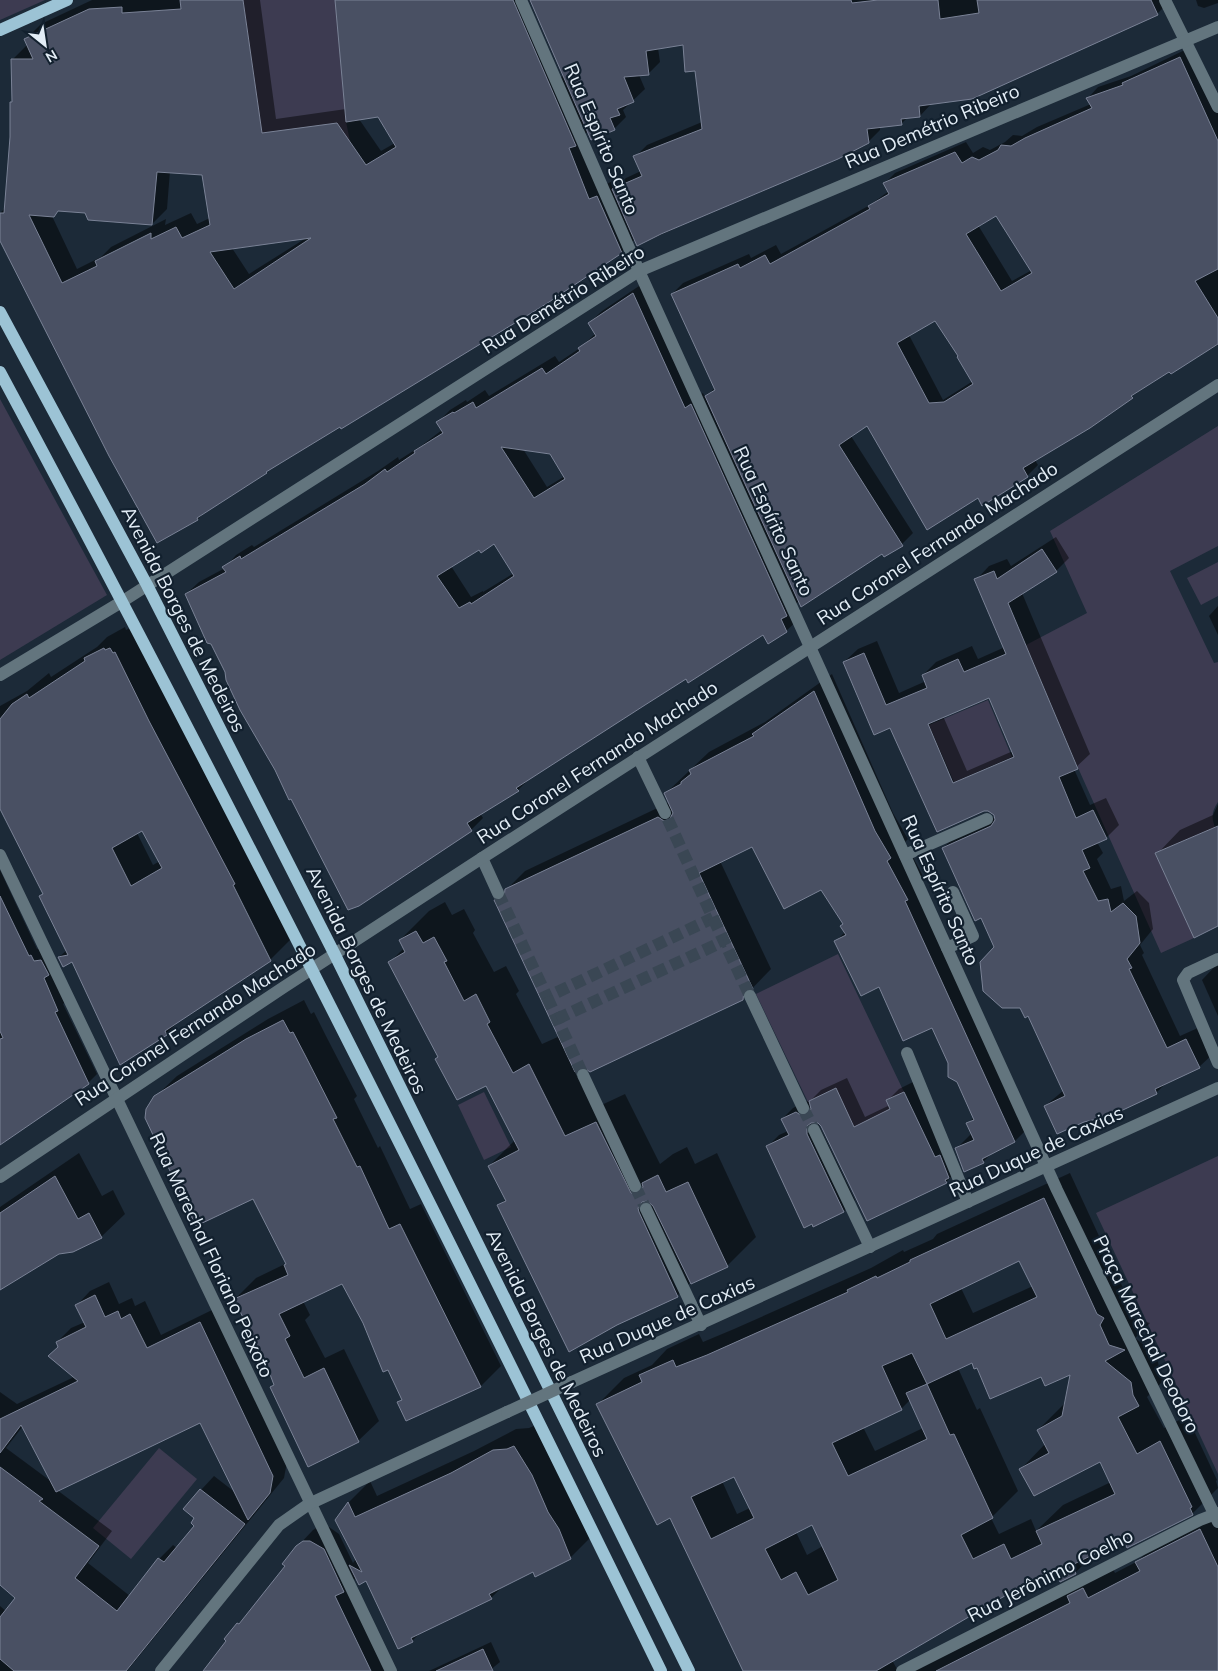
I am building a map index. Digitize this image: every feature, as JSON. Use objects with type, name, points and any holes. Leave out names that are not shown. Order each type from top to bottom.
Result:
[{"type":"main road","points":[[0,30],[67,0]]},
{"type":"main road","name":"Avenida Borges de Medeiros","points":[[0,312],[147,585],[335,955],[689,1671]]},
{"type":"main road","points":[[0,372],[123,601],[311,970],[501,1345],[661,1671]]},
{"type":"street","name":"Rua Espírito Santo","points":[[521,0],[639,271],[1046,1166]]},
{"type":"street","points":[[1165,0],[1218,107]]},
{"type":"street","name":"Rua Demétrio Ribeiro","points":[[1,674],[123,601],[639,271],[1218,27]]},
{"type":"street","name":"Rua Coronel Fernando Machado","points":[[0,1177],[116,1098],[482,858],[1218,385]]},
{"type":"street","points":[[638,757],[665,813]]},
{"type":"street","points":[[904,855],[987,819]]},
{"type":"street","name":"Rua Marechal Floriano Peixoto","points":[[0,855],[309,1504],[391,1671]]},
{"type":"street","points":[[482,858],[498,893]]},
{"type":"street","points":[[947,948],[973,936],[953,892]]},
{"type":"street","points":[[1218,959],[1188,973],[1183,980],[1218,1063]]},
{"type":"street","points":[[750,996],[803,1108]]},
{"type":"street","points":[[907,1053],[968,1202]]},
{"type":"street","points":[[583,1075],[635,1186]]},
{"type":"street","name":"Rua Duque de Caxias","points":[[161,1671],[279,1525],[309,1504],[1218,1088]]},
{"type":"street","points":[[814,1130],[870,1247]]},
{"type":"street","name":"Praça Marechal Deodoro","points":[[1046,1166],[1217,1517]]},
{"type":"street","points":[[646,1209],[701,1325]]},
{"type":"street","name":"Rua Jerônimo Coelho","points":[[902,1671],[1217,1517]]},
{"type":"shaded area","points":[[0,0],[45,0],[0,20]]},
{"type":"shaded area","points":[[243,0],[427,0],[430,108],[346,122],[350,141],[344,231],[277,243]]},
{"type":"shaded area","points":[[0,399],[107,595],[0,660]]},
{"type":"shaded area","points":[[1218,426],[1218,546],[1170,571],[1214,663],[1218,662],[1218,802],[1213,814],[1215,827],[1155,853],[1194,938],[1161,953],[1079,770],[1026,645],[1087,613],[1050,531]]},
{"type":"shaded area","points":[[1218,562],[1218,596],[1201,605],[1187,578]]},
{"type":"shaded area","points":[[988,700],[1012,757],[954,782],[929,725]]},
{"type":"shaded area","points":[[838,954],[904,1092],[886,1100],[899,1128],[872,1118],[854,1127],[835,1089],[808,1102],[756,994]]},
{"type":"shaded area","points":[[484,1092],[511,1147],[484,1160],[458,1105]]},
{"type":"shaded area","points":[[1218,1156],[1218,1474],[1096,1213]]},
{"type":"shaded area","points":[[159,1448],[197,1479],[131,1559],[93,1528]]},
{"type":"building","points":[[180,0],[243,0],[262,133],[337,123],[366,165],[396,147],[378,117],[346,122],[335,0],[513,0],[576,146],[569,148],[589,199],[597,196],[622,253],[546,304],[341,429],[340,427],[266,472],[197,518],[198,520],[157,543],[109,456],[0,241],[0,213],[4,213],[10,137],[10,102],[12,102],[11,59],[33,59],[24,39],[89,9],[122,7],[122,13],[181,9]],"holes":[[[157,172],[202,175],[210,225],[182,238],[176,227],[151,239],[151,233],[95,261],[97,266],[62,283],[29,215],[54,217],[58,211],[85,213],[88,220],[152,225]],[[311,238],[234,289],[210,252]]]},
{"type":"building","points":[[530,0],[851,0],[852,3],[878,0],[938,0],[940,19],[979,13],[977,0],[1151,0],[1158,15],[972,99],[919,106],[920,117],[901,119],[902,125],[867,129],[869,143],[838,159],[637,246],[612,189],[642,176],[633,156],[702,129],[695,71],[685,72],[683,45],[646,51],[649,75],[624,77],[634,102],[617,109],[620,115],[610,118],[615,130],[591,140]]},
{"type":"building","points":[[1180,57],[1218,141],[1218,269],[1195,281],[1218,318],[1218,344],[1171,374],[1169,372],[1131,396],[1133,398],[1090,428],[1023,468],[1028,477],[982,506],[978,498],[927,530],[867,426],[839,445],[903,546],[884,557],[882,554],[801,607],[705,396],[715,390],[671,294],[738,264],[740,268],[765,255],[770,264],[870,209],[868,206],[889,194],[883,183],[955,152],[962,163],[972,157],[979,160],[998,150],[1001,145],[1011,146],[1092,108],[1086,98],[1123,85],[1122,83]],"holes":[[[996,216],[1032,273],[1001,291],[966,234]],[[935,321],[958,356],[973,384],[944,402],[929,403],[897,343]]]},
{"type":"building","points":[[633,293],[685,408],[691,404],[787,616],[781,619],[787,632],[768,644],[763,635],[688,683],[686,679],[516,788],[519,791],[467,823],[472,831],[359,906],[348,910],[291,799],[289,800],[275,770],[240,710],[226,680],[225,672],[211,644],[207,643],[185,594],[226,572],[222,567],[240,556],[241,559],[365,484],[385,469],[387,472],[415,453],[414,451],[443,433],[436,422],[473,402],[476,408],[542,368],[546,374],[580,351],[578,348],[596,336],[588,323]],"holes":[[[501,447],[550,454],[565,479],[534,498]],[[494,544],[514,576],[471,604],[470,602],[459,608],[437,576],[479,550],[481,553]]]},
{"type":"building","points":[[1042,549],[1057,572],[1008,603],[1078,769],[1059,777],[1076,818],[1093,810],[1107,839],[1082,850],[1090,868],[1083,871],[1098,901],[1108,899],[1111,912],[1123,903],[1136,916],[1140,943],[1127,959],[1132,968],[1129,969],[1167,1048],[1186,1039],[1200,1068],[1155,1089],[1157,1094],[1110,1116],[1084,1122],[1057,1134],[1044,1106],[1065,1096],[1028,1016],[1025,1018],[1020,1008],[1002,1008],[983,991],[980,962],[994,947],[981,918],[975,921],[942,848],[991,826],[995,820],[994,815],[984,811],[937,832],[890,728],[874,735],[843,662],[864,653],[886,705],[927,688],[922,675],[958,659],[964,672],[1006,654],[974,579],[994,571],[997,579]],"holes":[[[989,698],[1014,757],[953,783],[928,724]]]},
{"type":"building","points":[[104,648],[105,650],[110,648],[113,653],[115,652],[149,721],[235,884],[233,885],[271,961],[165,1031],[167,1035],[120,1065],[72,962],[63,967],[58,957],[68,955],[39,896],[43,894],[0,809],[0,719],[12,704],[27,694],[29,698],[85,661],[84,658]],"holes":[[[142,831],[162,868],[131,886],[112,848]]]},
{"type":"building","points":[[814,691],[875,831],[891,858],[887,861],[908,900],[905,901],[1015,1142],[982,1159],[984,1163],[964,1172],[955,1148],[974,1140],[966,1123],[974,1120],[957,1082],[948,1077],[948,1063],[932,1028],[903,1041],[879,987],[861,996],[834,941],[846,935],[840,926],[843,924],[821,890],[784,909],[752,847],[699,873],[753,989],[744,991],[743,1000],[590,1072],[583,1067],[575,1072],[494,900],[504,898],[505,889],[658,817],[664,821],[669,820],[673,813],[664,793],[681,784],[691,774],[689,770],[754,736],[752,734]]},
{"type":"building","points":[[1218,826],[1218,926],[1194,938],[1155,853]]},
{"type":"building","points":[[0,896],[29,956],[31,955],[34,961],[41,960],[49,975],[44,978],[58,1011],[55,1012],[89,1084],[0,1145],[0,1039],[3,1038],[0,1031]]},
{"type":"building","points":[[416,931],[423,943],[434,937],[447,961],[444,962],[464,1001],[476,994],[490,1022],[487,1024],[513,1073],[529,1064],[565,1136],[596,1122],[631,1193],[639,1193],[643,1187],[642,1183],[658,1175],[666,1192],[688,1182],[728,1267],[691,1284],[653,1206],[647,1201],[642,1202],[638,1208],[639,1212],[678,1297],[617,1325],[569,1352],[497,1205],[506,1201],[488,1166],[519,1150],[486,1086],[457,1100],[435,1059],[438,1057],[388,962],[405,952],[399,940]]},
{"type":"building","points":[[283,1020],[290,1033],[293,1032],[337,1118],[333,1119],[357,1167],[360,1166],[389,1229],[400,1224],[481,1387],[406,1421],[397,1402],[402,1400],[388,1370],[383,1372],[363,1323],[342,1284],[279,1314],[290,1336],[285,1339],[304,1378],[324,1368],[359,1442],[308,1467],[270,1387],[274,1385],[268,1369],[234,1299],[288,1275],[284,1265],[286,1264],[253,1199],[196,1226],[145,1118],[146,1109],[154,1096],[246,1039]]},
{"type":"building","points":[[836,1088],[854,1127],[890,1109],[886,1100],[904,1092],[935,1157],[940,1155],[949,1178],[945,1180],[947,1183],[867,1221],[821,1126],[818,1123],[811,1123],[807,1126],[807,1134],[844,1212],[813,1227],[812,1224],[804,1228],[766,1146],[789,1135],[781,1119],[796,1112],[802,1116],[807,1115],[811,1109],[809,1101]]},
{"type":"building","points":[[55,1176],[78,1219],[89,1213],[102,1238],[73,1252],[59,1254],[0,1290],[0,1213]]},
{"type":"building","points":[[1044,1198],[1097,1314],[1104,1318],[1100,1325],[1109,1345],[1125,1350],[1105,1361],[1131,1382],[1133,1395],[1139,1406],[1118,1417],[1137,1454],[1160,1441],[1192,1507],[1190,1508],[1193,1515],[1127,1548],[1123,1540],[1072,1565],[1076,1574],[1060,1582],[1055,1571],[1015,1590],[876,1671],[743,1671],[670,1518],[657,1525],[596,1404],[642,1382],[639,1375],[673,1360],[676,1367],[707,1355],[848,1292],[847,1290],[876,1276],[877,1278],[910,1262],[910,1260]],"holes":[[[1019,1261],[1037,1297],[946,1339],[930,1304]],[[912,1353],[927,1384],[906,1393],[927,1439],[848,1476],[832,1443],[902,1410],[882,1366]],[[972,1363],[974,1369],[977,1368],[990,1399],[1041,1377],[1045,1386],[1070,1375],[1062,1416],[1037,1430],[1049,1453],[1019,1469],[1034,1496],[1100,1462],[1115,1494],[1036,1531],[1042,1544],[1011,1559],[1004,1544],[973,1559],[961,1535],[993,1518],[954,1434],[950,1435],[927,1384]],[[734,1477],[754,1518],[711,1539],[691,1497]],[[812,1525],[838,1580],[808,1595],[796,1572],[781,1580],[765,1549]]]},
{"type":"building","points":[[95,1295],[105,1317],[118,1311],[121,1319],[130,1314],[147,1348],[200,1322],[273,1476],[270,1493],[248,1520],[200,1423],[56,1492],[21,1425],[0,1453],[0,1419],[78,1381],[48,1356],[58,1347],[56,1342],[86,1327],[75,1305]]},
{"type":"building","points":[[514,1446],[532,1475],[548,1512],[559,1529],[571,1559],[535,1577],[533,1572],[489,1594],[492,1599],[411,1638],[413,1642],[398,1649],[366,1581],[359,1585],[349,1565],[362,1572],[335,1520],[348,1502],[355,1517],[451,1473],[493,1450],[507,1449]]},
{"type":"building","points":[[0,1467],[43,1499],[39,1501],[99,1546],[75,1578],[117,1611],[158,1558],[164,1562],[194,1526],[191,1523],[194,1518],[183,1509],[200,1489],[245,1524],[126,1671],[14,1671],[0,1659],[0,1617],[15,1598],[0,1585]]},
{"type":"building","points":[[1200,1529],[1218,1567],[1218,1671],[936,1671],[1070,1603],[1067,1596],[1083,1588],[1088,1598],[1140,1571],[1135,1562]]},
{"type":"building","points":[[303,1541],[310,1541],[324,1549],[344,1592],[335,1596],[371,1671],[203,1671],[226,1641],[224,1639],[237,1623],[239,1624],[285,1566],[282,1564],[296,1546]]},
{"type":"building","points":[[483,1649],[493,1671],[436,1671]]},
{"type":"tunnel","points":[[498,893],[547,997],[713,918],[665,813]]},
{"type":"tunnel","points":[[713,918],[750,996]]},
{"type":"tunnel","points":[[557,1019],[724,941]]},
{"type":"tunnel","points":[[547,997],[583,1075]]},
{"type":"tunnel","points":[[803,1108],[814,1130]]},
{"type":"tunnel","points":[[635,1186],[646,1209]]}]
